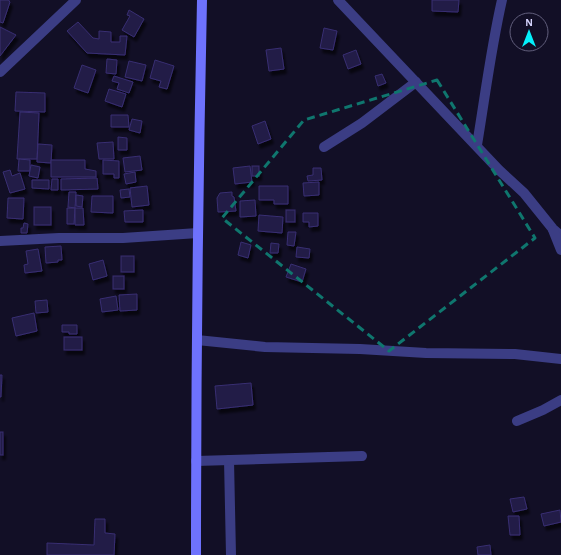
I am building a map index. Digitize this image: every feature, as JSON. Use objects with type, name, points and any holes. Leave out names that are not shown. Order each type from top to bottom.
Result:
[{"type":"main road","points":[[196,555],[198,233],[202,0]]},
{"type":"street","points":[[0,72],[76,0]]},
{"type":"street","points":[[338,0],[477,145],[499,170],[524,193],[553,229],[561,236]]},
{"type":"street","points":[[477,145],[489,64],[502,0]]},
{"type":"street","points":[[324,147],[362,123],[416,82]]},
{"type":"street","points":[[553,229],[561,250]]},
{"type":"street","points":[[0,241],[60,238],[123,238],[198,233]]},
{"type":"street","points":[[197,340],[265,347],[360,349],[426,353],[515,354],[561,359]]},
{"type":"street","points":[[517,421],[543,410],[561,400]]},
{"type":"street","points":[[196,461],[362,456]]},
{"type":"street","points":[[230,460],[231,555]]},
{"type":"highlighted area","points":[[437,80],[535,238],[389,351],[222,218],[304,120]]},
{"type":"building","points":[[0,0],[9,0],[10,2],[3,23],[0,22]]},
{"type":"building","points":[[432,0],[459,0],[458,12],[432,11]]},
{"type":"building","points":[[129,10],[144,19],[134,37],[122,30],[130,16],[127,15]]},
{"type":"building","points":[[78,22],[93,38],[99,39],[99,31],[111,32],[111,42],[120,42],[120,36],[127,36],[125,55],[87,53],[67,31]]},
{"type":"building","points":[[0,27],[16,35],[0,56]]},
{"type":"building","points":[[324,28],[337,31],[333,50],[320,48]]},
{"type":"building","points":[[281,48],[284,69],[269,71],[266,50]]},
{"type":"building","points":[[356,50],[361,64],[348,69],[343,55]]},
{"type":"building","points":[[107,59],[117,60],[116,74],[106,73]]},
{"type":"building","points":[[155,60],[174,66],[167,89],[159,87],[161,81],[150,78]]},
{"type":"building","points":[[129,61],[146,65],[142,81],[125,77]]},
{"type":"building","points":[[82,65],[96,70],[88,93],[74,88]]},
{"type":"building","points":[[382,74],[386,83],[378,86],[375,76]]},
{"type":"building","points":[[114,76],[133,82],[129,93],[117,89],[119,83],[112,81]]},
{"type":"building","points":[[109,89],[126,94],[122,107],[105,101]]},
{"type":"building","points":[[16,92],[45,93],[45,112],[15,111]]},
{"type":"building","points":[[20,112],[39,113],[37,159],[17,159]]},
{"type":"building","points":[[111,115],[128,115],[129,127],[111,127]]},
{"type":"building","points":[[132,119],[142,121],[140,133],[129,130]]},
{"type":"building","points":[[265,121],[271,139],[258,144],[252,126]]},
{"type":"building","points":[[118,137],[127,138],[127,150],[118,150]]},
{"type":"building","points":[[113,142],[114,159],[99,159],[97,143]]},
{"type":"building","points":[[38,144],[52,145],[51,163],[37,162]]},
{"type":"building","points":[[140,156],[142,170],[125,172],[123,158]]},
{"type":"building","points":[[19,159],[30,160],[30,171],[18,171]]},
{"type":"building","points":[[51,160],[85,160],[85,169],[96,171],[96,177],[51,177]]},
{"type":"building","points":[[103,160],[119,161],[119,178],[114,178],[114,174],[103,174]]},
{"type":"building","points":[[31,165],[40,167],[38,178],[29,176]]},
{"type":"building","points":[[250,166],[252,182],[235,184],[233,168]]},
{"type":"building","points":[[252,166],[259,166],[259,176],[252,176]]},
{"type":"building","points":[[313,168],[321,168],[322,180],[308,181],[307,176],[313,175]]},
{"type":"building","points":[[10,170],[12,176],[20,173],[25,189],[10,193],[3,172]]},
{"type":"building","points":[[135,172],[136,182],[126,184],[124,174]]},
{"type":"building","points":[[97,178],[98,189],[61,190],[61,179]]},
{"type":"building","points":[[52,179],[58,179],[58,190],[51,190]]},
{"type":"building","points":[[32,180],[49,180],[49,189],[32,188]]},
{"type":"building","points":[[319,182],[319,195],[304,196],[303,183]]},
{"type":"building","points":[[147,186],[149,205],[132,207],[130,188]]},
{"type":"building","points":[[259,186],[288,186],[288,204],[274,204],[274,200],[259,200]]},
{"type":"building","points":[[129,189],[130,197],[121,198],[120,190]]},
{"type":"building","points":[[69,192],[76,192],[75,208],[68,207]]},
{"type":"building","points":[[232,192],[236,211],[218,212],[217,198],[220,193]]},
{"type":"building","points":[[76,195],[83,196],[82,207],[76,206]]},
{"type":"building","points":[[92,196],[113,196],[113,213],[91,212]]},
{"type":"building","points":[[8,198],[24,198],[23,219],[7,218]]},
{"type":"building","points":[[255,200],[256,216],[240,217],[240,201]]},
{"type":"building","points":[[34,207],[51,207],[51,225],[34,225]]},
{"type":"building","points":[[67,208],[75,208],[74,224],[67,224]]},
{"type":"building","points":[[75,208],[83,208],[84,225],[75,225]]},
{"type":"building","points":[[143,210],[143,222],[125,222],[124,211]]},
{"type":"building","points":[[286,210],[295,210],[295,222],[286,222]]},
{"type":"building","points":[[303,213],[318,213],[318,226],[309,227],[309,222],[303,222]]},
{"type":"building","points":[[259,215],[283,217],[282,233],[258,231]]},
{"type":"building","points":[[24,223],[28,224],[27,233],[21,233],[21,228],[23,228]]},
{"type":"building","points":[[288,232],[296,232],[294,246],[287,245]]},
{"type":"building","points":[[241,242],[251,245],[248,258],[238,255]]},
{"type":"building","points":[[271,243],[279,244],[278,253],[270,253]]},
{"type":"building","points":[[61,246],[62,260],[58,260],[58,262],[46,263],[45,247]]},
{"type":"building","points":[[297,247],[310,249],[309,258],[296,257]]},
{"type":"building","points":[[38,249],[42,271],[25,273],[24,265],[28,264],[26,251]]},
{"type":"building","points":[[121,256],[134,256],[134,272],[121,272]]},
{"type":"building","points":[[103,260],[107,276],[93,280],[89,264]]},
{"type":"building","points":[[291,264],[306,269],[302,282],[286,277]]},
{"type":"building","points":[[113,276],[124,276],[124,289],[113,289]]},
{"type":"building","points":[[137,294],[137,310],[120,311],[119,295]]},
{"type":"building","points":[[116,296],[118,310],[102,312],[100,299]]},
{"type":"building","points":[[47,300],[48,312],[36,313],[35,301]]},
{"type":"building","points":[[34,313],[37,331],[16,336],[12,318]]},
{"type":"building","points":[[62,325],[77,325],[77,334],[62,332]]},
{"type":"building","points":[[64,337],[82,337],[82,350],[64,350]]},
{"type":"building","points":[[0,375],[2,375],[1,397],[0,397]]},
{"type":"building","points":[[251,383],[253,405],[217,409],[215,386]]},
{"type":"building","points":[[0,432],[3,432],[3,455],[0,455]]},
{"type":"building","points":[[524,497],[527,509],[513,512],[510,499]]},
{"type":"building","points":[[560,510],[561,522],[544,526],[541,514]]},
{"type":"building","points":[[508,516],[519,516],[520,535],[510,535]]},
{"type":"building","points":[[95,519],[105,519],[105,533],[115,534],[114,555],[47,555],[47,543],[94,545]]},
{"type":"building","points":[[490,545],[491,555],[478,555],[477,547]]}]
